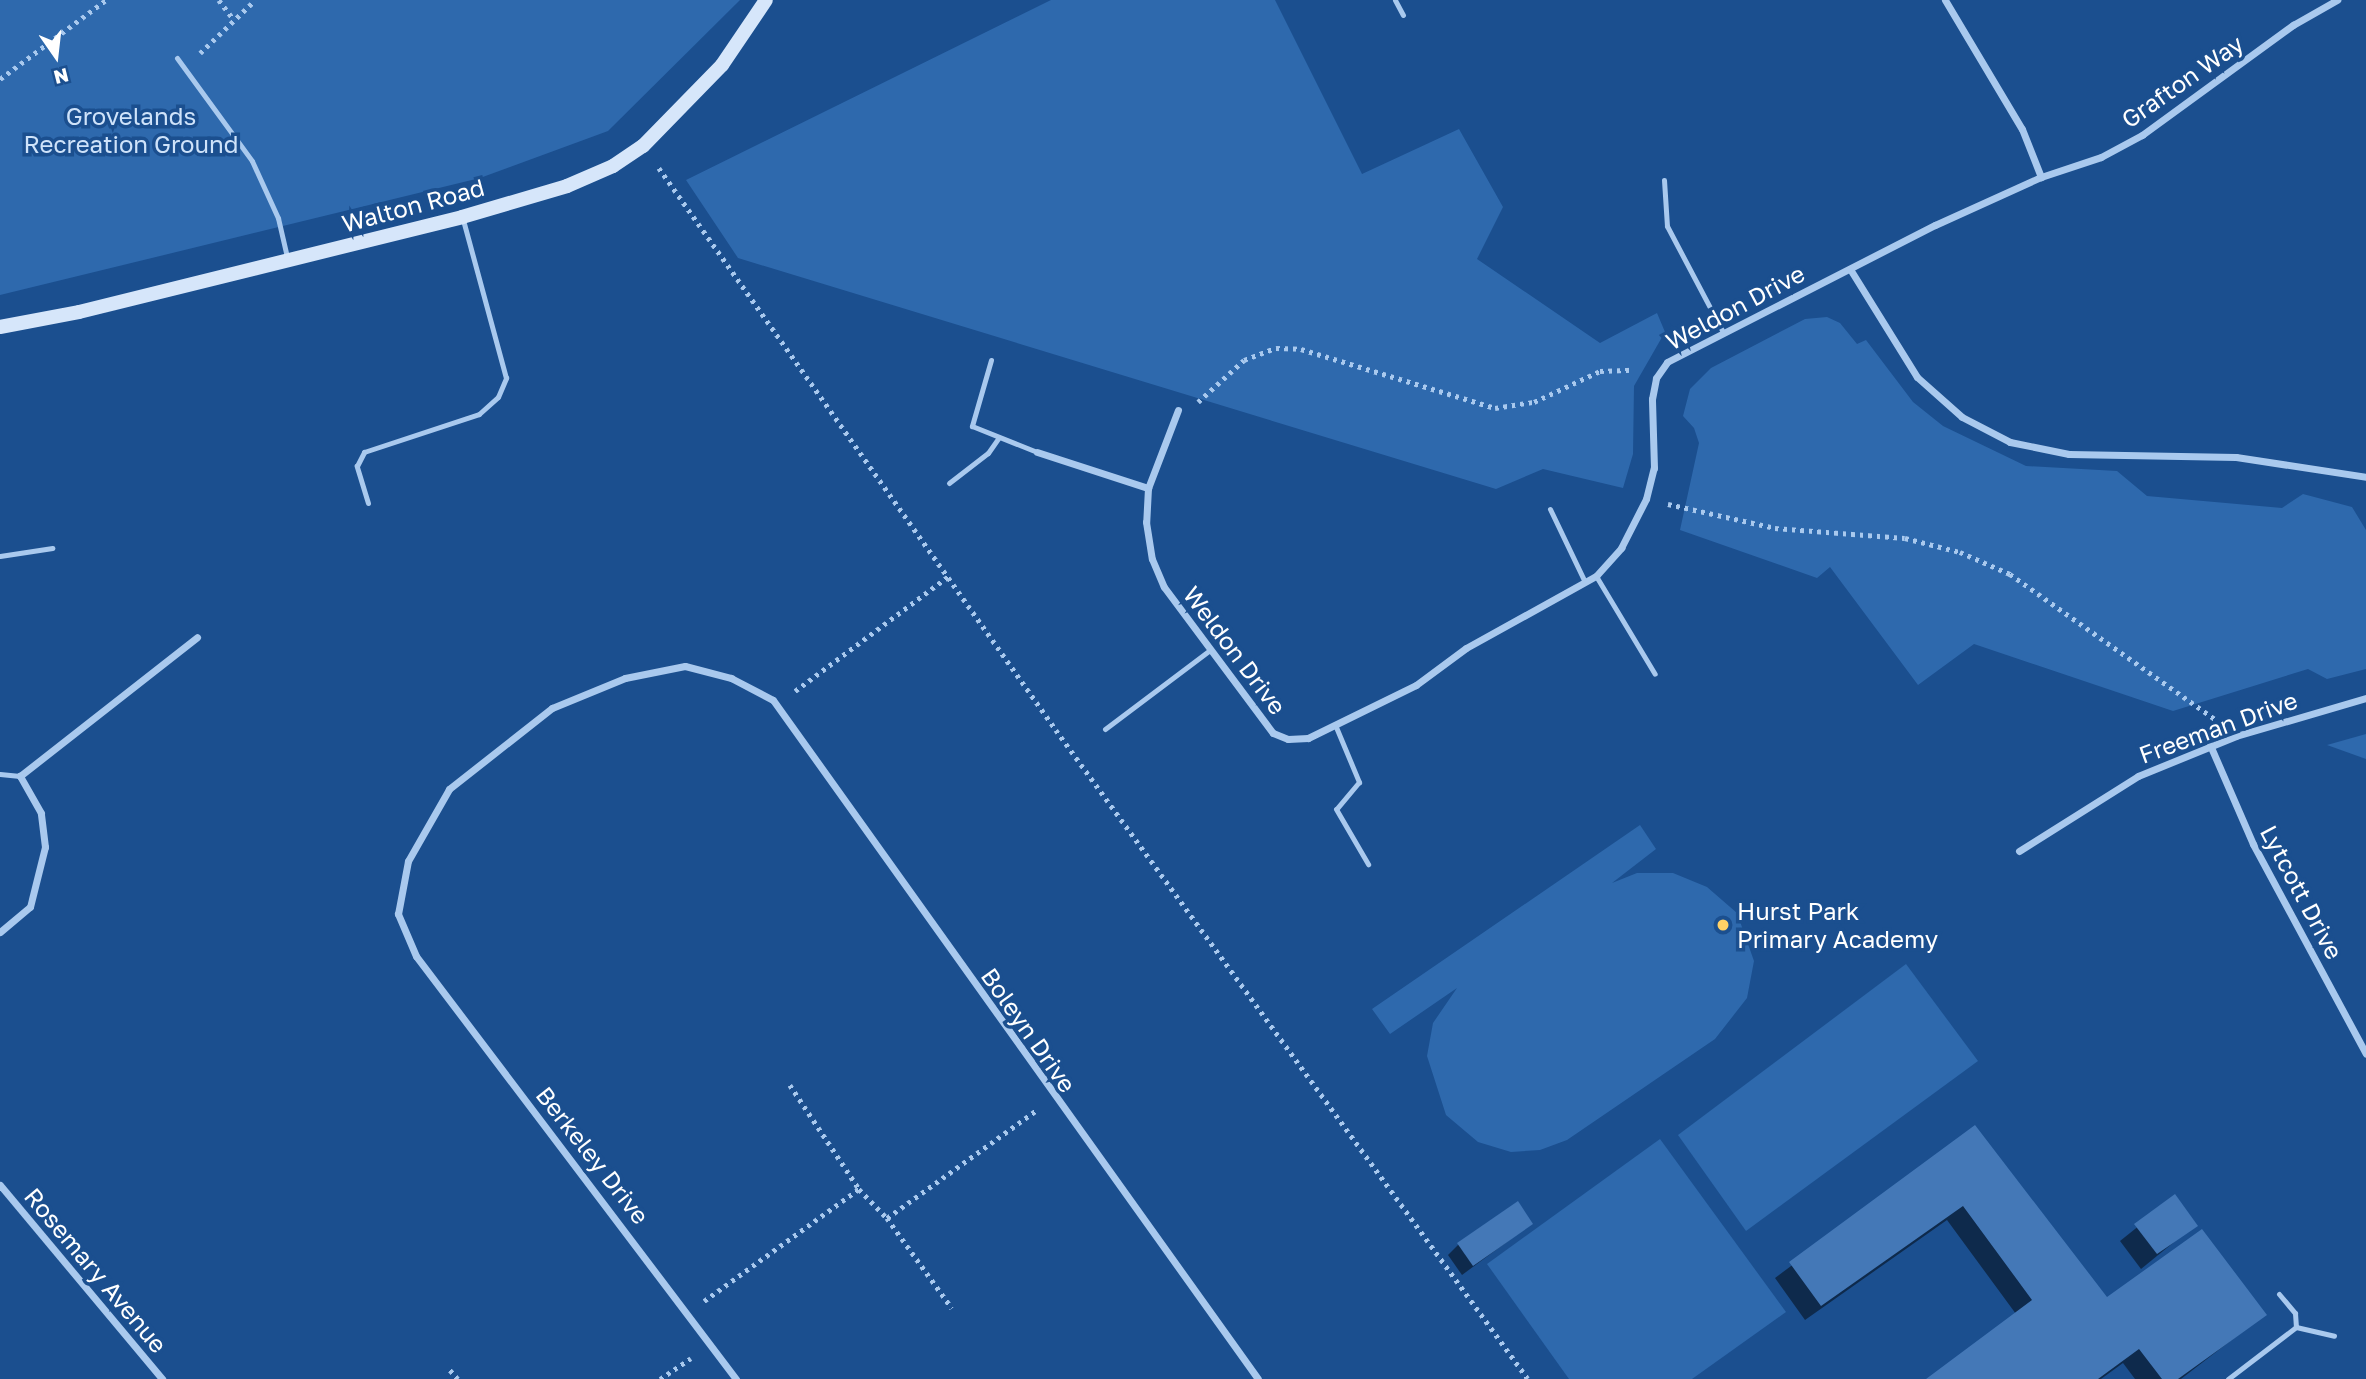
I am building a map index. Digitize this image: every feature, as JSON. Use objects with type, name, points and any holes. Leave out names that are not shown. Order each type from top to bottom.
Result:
[{"type":"main road","name":"Walton Road","points":[[0,327],[463,217],[567,186],[613,166],[643,146],[722,65],[766,0]]},
{"type":"street","points":[[1945,0],[2022,130],[2041,177]]},
{"type":"street","name":"Grafton Way","points":[[1850,269],[2041,177],[2101,157],[2143,135],[2326,2],[2337,0]]},
{"type":"street","points":[[1850,269],[1917,377],[1962,416],[2010,442],[2068,454],[2236,457],[2366,477]]},
{"type":"street","name":"Weldon Drive","points":[[1178,410],[1149,488],[1146,523],[1152,559],[1164,587],[1273,733],[1288,739],[1308,738],[1336,727],[1416,685],[1466,648],[1596,576],[1621,548],[1646,499],[1654,468],[1656,378],[1674,358],[1850,269]]},
{"type":"street","points":[[1037,452],[1149,488]]},
{"type":"street","points":[[0,932],[30,907],[45,848],[41,813],[20,776],[198,637]]},
{"type":"street","name":"Berkeley Drive","points":[[736,1379],[689,1312],[416,956],[398,914],[408,861],[449,789],[552,708],[625,678],[685,666],[731,678],[772,700]]},
{"type":"street","name":"Freeman Drive","points":[[2019,851],[2138,776],[2236,736],[2366,698]]},
{"type":"street","name":"Boleyn Drive","points":[[772,700],[1053,1098],[1258,1379]]},
{"type":"street","name":"Lytcott Drive","points":[[2210,745],[2253,844],[2366,1054]]},
{"type":"street","name":"Rosemary Avenue","points":[[0,1185],[162,1379]]},
{"type":"lane","points":[[1395,0],[1403,15]]},
{"type":"lane","points":[[177,58],[252,161],[278,218],[288,260]]},
{"type":"lane","points":[[1664,180],[1667,226],[1723,332]]},
{"type":"lane","points":[[368,503],[357,466],[364,452],[479,414],[498,397],[506,378],[463,217]]},
{"type":"lane","points":[[990,360],[972,426],[1037,452]]},
{"type":"lane","points":[[949,483],[988,453],[999,437]]},
{"type":"lane","points":[[1550,509],[1586,582]]},
{"type":"lane","points":[[0,556],[52,548]]},
{"type":"lane","points":[[1596,576],[1655,674]]},
{"type":"lane","points":[[1105,729],[1210,650]]},
{"type":"lane","points":[[1336,727],[1359,782],[1336,809],[1368,864]]},
{"type":"lane","points":[[0,774],[20,776]]},
{"type":"lane","points":[[2279,1294],[2295,1313],[2296,1327]]},
{"type":"lane","points":[[2296,1327],[2334,1336]]},
{"type":"lane","points":[[2228,1379],[2296,1327]]},
{"type":"path","points":[[0,79],[106,0]]},
{"type":"path","points":[[219,0],[234,20]]},
{"type":"path","points":[[184,69],[255,0]]},
{"type":"path","points":[[643,146],[950,575],[1056,730],[1528,1379]]},
{"type":"path","points":[[1178,410],[1199,402],[1244,360],[1276,348],[1301,349],[1495,408],[1534,402],[1600,371],[1625,368],[1656,378]]},
{"type":"path","points":[[1646,499],[1775,528],[1905,538],[1960,552],[2010,574],[2236,736]]},
{"type":"path","points":[[781,712],[797,687],[950,575]]},
{"type":"path","points":[[790,1085],[859,1189],[887,1219],[952,1308]]},
{"type":"path","points":[[887,1219],[1053,1098]]},
{"type":"path","points":[[689,1312],[859,1189]]},
{"type":"path","points":[[660,1379],[711,1343]]},
{"type":"path","points":[[450,1370],[458,1379]]},
{"type":"green space","name":"Grovelands Recreation Ground","points":[[0,0],[740,0],[608,131],[480,178],[0,295]]},
{"type":"green space","points":[[1051,0],[1275,0],[1362,174],[1459,129],[1503,207],[1477,259],[1600,343],[1657,313],[1665,332],[1634,386],[1633,454],[1623,488],[1543,469],[1496,489],[738,258],[686,180]]},
{"type":"green space","points":[[1827,317],[1840,323],[1857,344],[1866,340],[1913,402],[1943,426],[2026,466],[2117,471],[2147,496],[2282,508],[2303,494],[2352,507],[2366,530],[2366,669],[2327,679],[2308,669],[2173,711],[1974,644],[1918,685],[1830,567],[1817,578],[1680,530],[1699,443],[1694,428],[1683,416],[1690,389],[1711,368],[1805,319]]},
{"type":"green space","points":[[2366,734],[2366,759],[2327,745]]},
{"type":"green space","points":[[1640,825],[1656,849],[1612,883],[1637,873],[1673,873],[1707,887],[1737,913],[1754,961],[1747,998],[1715,1039],[1567,1140],[1540,1150],[1511,1152],[1478,1142],[1446,1115],[1427,1056],[1433,1023],[1457,988],[1390,1034],[1372,1009]]},
{"type":"green space","points":[[1906,964],[1978,1061],[1746,1231],[1678,1135]]},
{"type":"green space","points":[[1660,1139],[1786,1312],[1692,1379],[1569,1379],[1487,1264]]},
{"type":"building","points":[[1975,1125],[2107,1297],[2202,1229],[2267,1315],[2178,1379],[2162,1379],[2139,1349],[2098,1379],[1926,1379],[2032,1300],[1963,1206],[1821,1306],[1789,1262]]},
{"type":"building","points":[[2175,1194],[2198,1226],[2157,1254],[2134,1224]]},
{"type":"building","points":[[1518,1201],[1533,1224],[1473,1266],[1457,1243]]},
{"type":"place","name":"Hurst Park Primary Academy","points":[[1723,925]]}]
